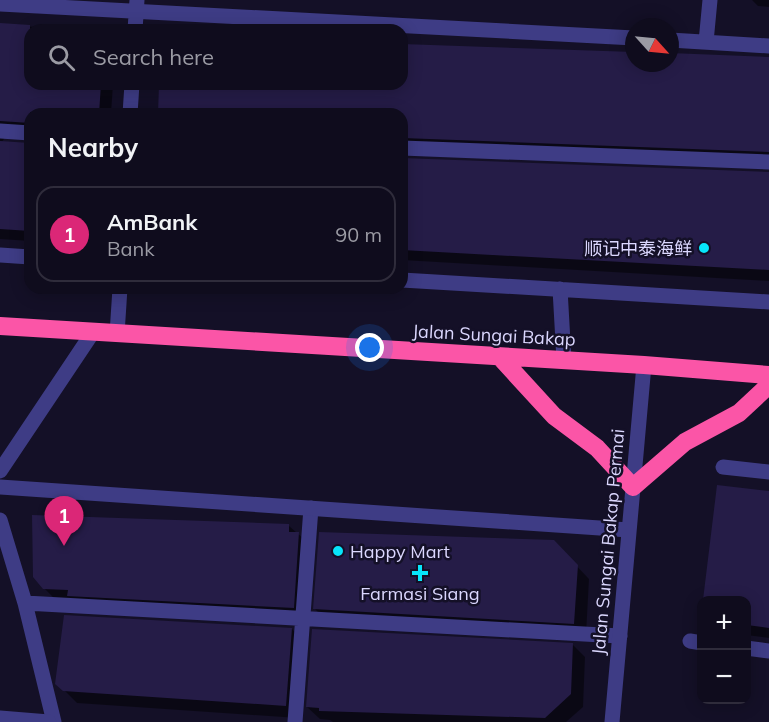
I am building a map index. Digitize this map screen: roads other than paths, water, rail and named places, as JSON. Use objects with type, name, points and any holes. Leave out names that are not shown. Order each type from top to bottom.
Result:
[{"type":"highway","name":"Jalan Sungai Bakap","points":[[0,326],[644,365],[769,375]]},
{"type":"highway","points":[[499,356],[554,416],[597,448],[633,487],[685,442],[739,413],[769,385]]},
{"type":"street","points":[[706,42],[710,0]]},
{"type":"street","points":[[0,4],[136,5],[625,37]]},
{"type":"street","points":[[135,24],[136,5]]},
{"type":"street","points":[[679,40],[769,46]]},
{"type":"street","points":[[130,108],[132,90]]},
{"type":"street","points":[[0,131],[24,133]]},
{"type":"street","points":[[408,148],[769,162]]},
{"type":"street","points":[[0,255],[24,257]]},
{"type":"street","points":[[408,280],[769,302]]},
{"type":"street","points":[[560,289],[564,360]]},
{"type":"street","points":[[117,334],[120,294]]},
{"type":"street","points":[[0,471],[93,332]]},
{"type":"street","name":"Jalan Sungai Bakap Permai","points":[[612,722],[644,365]]},
{"type":"street","points":[[723,467],[769,472]]},
{"type":"street","points":[[0,487],[629,530]]},
{"type":"street","points":[[295,722],[311,508]]},
{"type":"street","points":[[0,520],[25,603],[54,722]]},
{"type":"street","points":[[25,603],[620,636]]},
{"type":"street","points":[[751,649],[769,651]]},
{"type":"street","points":[[0,718],[49,722]]},
{"type":"place","name":"顺记中泰海鲜","points":[[704,248]]},
{"type":"place","name":"AmBank","points":[[64,546]]},
{"type":"place","name":"Happy Mart","points":[[338,551]]},
{"type":"place","name":"Farmasi Siang","points":[[420,573]]}]
